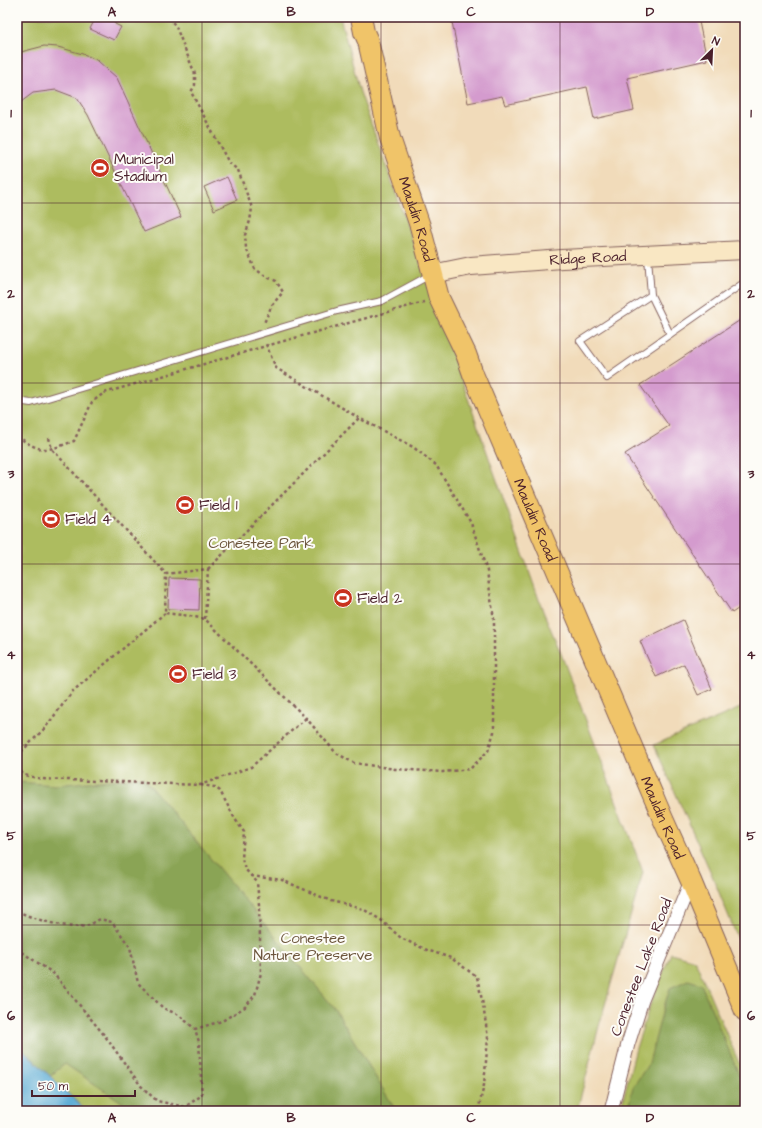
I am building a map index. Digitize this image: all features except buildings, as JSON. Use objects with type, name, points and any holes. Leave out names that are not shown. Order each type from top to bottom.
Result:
[{"type":"main road","name":"Mauldin Road","points":[[360,17],[368,41],[390,138],[420,226],[439,298],[466,354],[745,1011]]},
{"type":"street","name":"Ridge Road","points":[[432,274],[471,266],[562,259],[745,250]]},
{"type":"street","name":"Conestee Lake Road","points":[[611,1111],[628,1044],[642,1000],[691,881]]},
{"type":"lane","points":[[648,255],[651,295],[670,334]]},
{"type":"lane","points":[[17,401],[31,403],[337,311],[382,301],[432,274]]},
{"type":"lane","points":[[651,295],[580,341],[607,378],[745,282]]},
{"type":"path","points":[[17,756],[45,728],[73,691],[165,613],[205,619],[306,718],[336,753],[354,763],[395,769],[443,772],[470,769],[488,751],[494,732],[494,620],[486,571],[471,523],[436,466],[413,447],[358,418],[276,368],[266,346],[261,326],[266,320],[272,305],[283,292],[276,281],[255,269],[246,248],[245,235],[250,221],[252,208],[238,170],[229,163],[191,92],[195,85],[195,74],[176,27],[169,17]]},
{"type":"path","points":[[17,436],[38,449],[52,450],[74,441],[92,402],[104,393],[439,298]]},
{"type":"path","points":[[166,574],[208,569],[358,418]]},
{"type":"path","points":[[49,438],[52,450],[166,574],[165,613]]},
{"type":"path","points":[[205,619],[208,569]]},
{"type":"path","points":[[200,785],[251,767],[306,718]]},
{"type":"path","points":[[17,768],[24,775],[42,779],[200,785],[214,786],[220,791],[244,832],[242,859],[245,869],[257,882],[261,974],[256,994],[245,1007],[222,1021],[195,1029]]},
{"type":"path","points":[[252,876],[282,880],[331,901],[363,909],[381,920],[401,938],[427,950],[451,958],[477,977],[484,1004],[488,1038],[484,1085],[478,1111]]},
{"type":"path","points":[[17,911],[50,923],[70,926],[88,926],[100,919],[112,922],[130,947],[138,983],[163,1008],[179,1015],[195,1029],[198,1042],[202,1095],[185,1107],[158,1101],[141,1086],[105,1036],[53,973],[17,949]]},
{"type":"path","points":[[177,1111],[180,1106]]},
{"type":"green space","name":"Conestee Park","points":[[17,17],[340,17],[360,92],[543,611],[560,651],[643,872],[599,1026],[577,1111],[17,1111]]},
{"type":"green space","points":[[745,706],[745,956],[711,873],[654,745]]},
{"type":"green space","points":[[143,777],[335,1009],[396,1111],[135,1111],[65,1064],[17,1103],[17,782],[55,785]]},
{"type":"green space","points":[[671,953],[695,960],[745,1077],[745,1111],[620,1111],[636,1048],[650,1005]]},
{"type":"green space","points":[[688,980],[701,984],[745,1089],[745,1111],[627,1111],[633,1087],[649,1063],[670,988]]},
{"type":"water","points":[[17,1044],[86,1111],[17,1111]]},
{"type":"place","name":"Municipal Stadium","points":[[100,168]]},
{"type":"place","name":"Field 1","points":[[185,505]]},
{"type":"place","name":"Field 4","points":[[51,519]]},
{"type":"place","name":"Field 2","points":[[343,598]]},
{"type":"place","name":"Field 3","points":[[178,674]]},
{"type":"park label","name":"Conestee Nature Preserve","points":[[313,946]]}]
